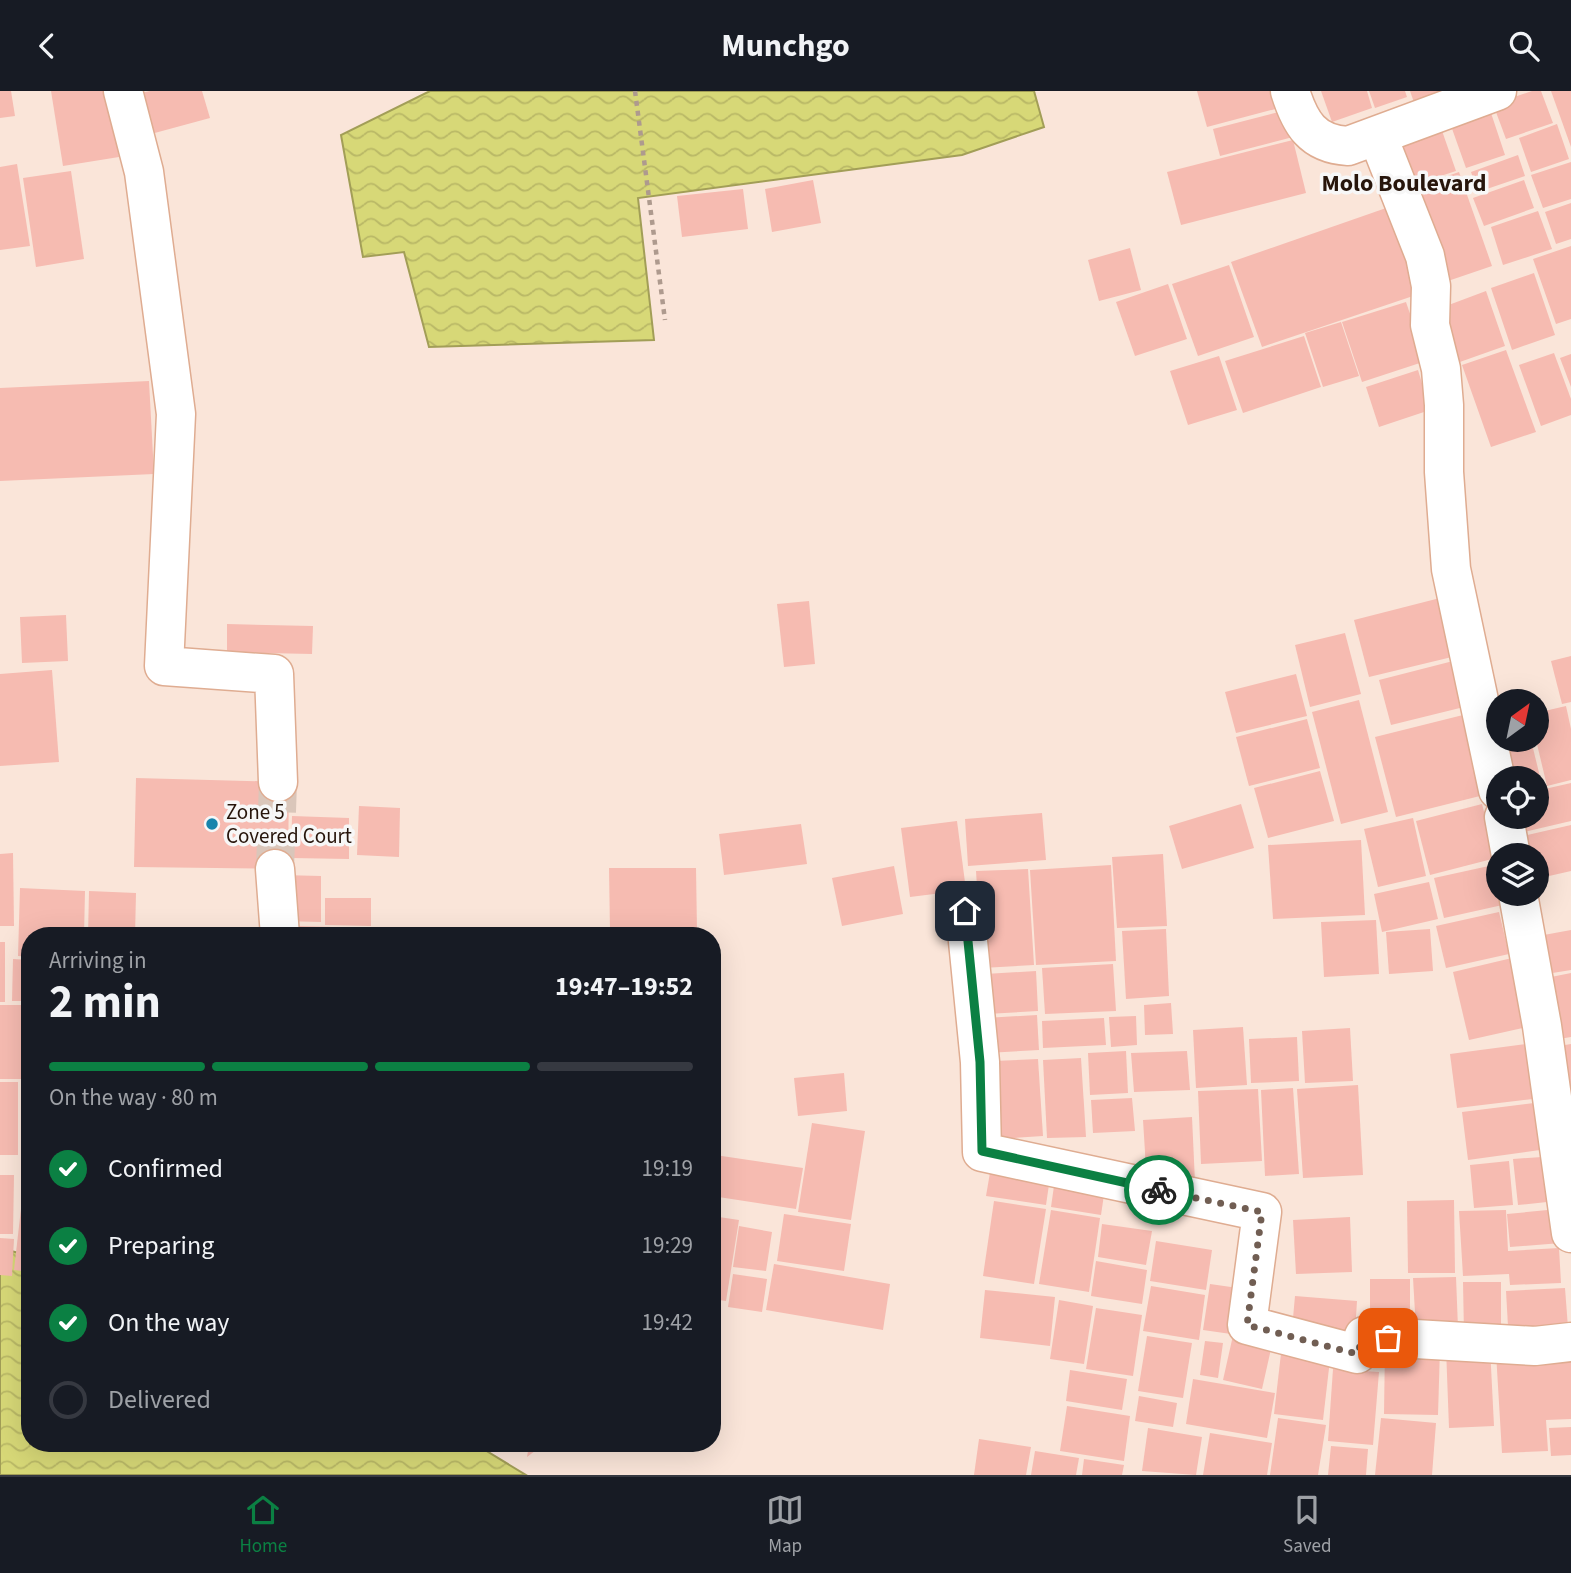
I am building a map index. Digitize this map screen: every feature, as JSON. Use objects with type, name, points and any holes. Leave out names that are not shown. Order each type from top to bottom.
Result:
[{"type":"street","points":[[123,91],[144,172],[176,414],[164,666],[274,674],[278,782]]},
{"type":"street","points":[[1290,91],[1298,116],[1312,132],[1330,145],[1348,146],[1497,91]]},
{"type":"street","points":[[1378,137],[1425,256],[1431,286],[1430,325],[1441,369],[1444,405],[1444,472],[1451,569],[1493,766]]},
{"type":"street","points":[[275,869],[279,927]]},
{"type":"street","points":[[1520,906],[1542,1026],[1571,1233]]},
{"type":"street","points":[[965,911],[980,1062],[982,1151],[1262,1212],[1247,1325],[1357,1354],[1364,1336],[1535,1346],[1571,1342]]},
{"type":"path","points":[[635,91],[665,320]]},
{"type":"water","points":[[430,91],[1034,91],[1044,127],[962,155],[638,198],[654,340],[429,347],[404,252],[363,257],[341,135]]},
{"type":"water","points":[[0,1248],[21,1254],[21,1452],[488,1452],[526,1475],[0,1475]]},
{"type":"building","points":[[0,91],[11,91],[15,116],[0,118]]},
{"type":"building","points":[[51,91],[108,91],[119,157],[63,166]]},
{"type":"building","points":[[202,91],[210,118],[151,134],[141,93]]},
{"type":"building","points":[[1197,91],[1274,91],[1279,108],[1207,127]]},
{"type":"building","points":[[1321,91],[1367,91],[1372,108],[1332,122]]},
{"type":"building","points":[[1369,91],[1405,91],[1407,97],[1375,108]]},
{"type":"building","points":[[1410,91],[1474,91],[1417,111]]},
{"type":"building","points":[[1532,91],[1541,91],[1553,123],[1506,139],[1493,104]]},
{"type":"building","points":[[1551,91],[1571,91],[1571,147]]},
{"type":"building","points":[[1286,110],[1293,137],[1220,156],[1213,129]]},
{"type":"building","points":[[1490,110],[1505,155],[1466,168],[1450,123]]},
{"type":"building","points":[[1557,124],[1569,159],[1531,172],[1519,138]]},
{"type":"building","points":[[1440,125],[1456,171],[1413,185],[1397,140]]},
{"type":"building","points":[[1293,140],[1306,193],[1181,225],[1167,172]]},
{"type":"building","points":[[1518,155],[1525,176],[1478,192],[1471,172]]},
{"type":"building","points":[[1571,162],[1571,199],[1543,208],[1531,175]]},
{"type":"building","points":[[17,164],[30,246],[0,250],[0,167]]},
{"type":"building","points":[[71,171],[84,259],[36,267],[23,178]]},
{"type":"building","points":[[1459,172],[1492,266],[1445,282],[1412,188]]},
{"type":"building","points":[[813,180],[821,223],[772,232],[765,189]]},
{"type":"building","points":[[1524,180],[1534,208],[1484,226],[1473,198]]},
{"type":"building","points":[[743,189],[748,229],[682,237],[677,196]]},
{"type":"building","points":[[1571,203],[1571,239],[1556,244],[1545,212]]},
{"type":"building","points":[[1389,207],[1419,294],[1262,347],[1231,262]]},
{"type":"building","points":[[1538,211],[1552,249],[1503,265],[1491,227]]},
{"type":"building","points":[[1571,246],[1571,319],[1556,324],[1533,259]]},
{"type":"building","points":[[1130,248],[1141,290],[1099,301],[1088,260]]},
{"type":"building","points":[[1229,265],[1254,337],[1198,356],[1172,284]]},
{"type":"building","points":[[1534,273],[1555,335],[1512,350],[1491,288]]},
{"type":"building","points":[[1168,284],[1187,339],[1135,356],[1116,302]]},
{"type":"building","points":[[1486,291],[1505,346],[1457,363],[1438,309]]},
{"type":"building","points":[[1406,302],[1426,361],[1362,382],[1342,322]]},
{"type":"building","points":[[1341,322],[1359,376],[1323,387],[1305,333]]},
{"type":"building","points":[[1304,336],[1321,387],[1243,413],[1225,361]]},
{"type":"building","points":[[1506,350],[1536,432],[1491,447],[1462,365]]},
{"type":"building","points":[[1554,353],[1571,399],[1571,415],[1541,426],[1519,365]]},
{"type":"building","points":[[1571,354],[1571,387],[1560,358]]},
{"type":"building","points":[[1219,356],[1237,410],[1188,425],[1170,371]]},
{"type":"building","points":[[1418,370],[1430,410],[1379,427],[1366,387]]},
{"type":"building","points":[[149,381],[154,474],[0,481],[0,388]]},
{"type":"building","points":[[1440,598],[1456,656],[1369,677],[1354,620]]},
{"type":"building","points":[[809,601],[815,664],[784,667],[777,604]]},
{"type":"building","points":[[66,615],[68,661],[22,663],[20,617]]},
{"type":"building","points":[[227,624],[313,626],[312,654],[227,652]]},
{"type":"building","points":[[1345,633],[1361,694],[1310,707],[1295,645]]},
{"type":"building","points":[[1571,656],[1571,702],[1562,704],[1551,661]]},
{"type":"building","points":[[1457,660],[1468,706],[1391,725],[1379,680]]},
{"type":"building","points":[[52,670],[59,762],[0,766],[0,674]]},
{"type":"building","points":[[1296,674],[1307,716],[1236,733],[1225,692]]},
{"type":"building","points":[[1359,700],[1388,812],[1341,824],[1312,712]]},
{"type":"building","points":[[1566,706],[1571,729],[1571,780],[1549,786],[1549,766],[1542,766],[1539,753],[1549,753],[1549,710]]},
{"type":"building","points":[[1463,715],[1484,795],[1396,817],[1375,737]]},
{"type":"building","points":[[1307,719],[1320,768],[1249,786],[1236,737]]},
{"type":"building","points":[[1501,753],[1534,753],[1537,766],[1504,766]]},
{"type":"building","points":[[1320,771],[1334,821],[1268,838],[1254,788]]},
{"type":"building","name":"Zone 5 Covered Court","points":[[136,778],[289,782],[288,869],[134,867]]},
{"type":"building","points":[[1571,783],[1571,821],[1549,826],[1549,788]]},
{"type":"building","points":[[1241,804],[1254,848],[1182,869],[1169,826]]},
{"type":"building","points":[[1482,804],[1486,829],[1488,829],[1492,843],[1486,843],[1486,861],[1430,875],[1416,821]]},
{"type":"building","points":[[359,806],[400,808],[399,857],[357,855]]},
{"type":"building","points":[[1042,813],[1046,860],[968,866],[965,819]]},
{"type":"building","points":[[292,816],[349,818],[349,859],[291,858]]},
{"type":"building","points":[[1413,818],[1426,876],[1378,887],[1364,829]]},
{"type":"building","points":[[957,821],[966,890],[910,897],[901,828]]},
{"type":"building","points":[[801,824],[807,864],[724,875],[719,834]]},
{"type":"building","points":[[1571,825],[1571,871],[1549,876],[1549,843],[1520,843],[1519,837]]},
{"type":"building","points":[[1519,829],[1537,829],[1520,833]]},
{"type":"building","points":[[1361,840],[1365,915],[1273,919],[1268,845]]},
{"type":"building","points":[[13,853],[14,926],[0,926],[0,854]]},
{"type":"building","points":[[1163,854],[1167,926],[1117,928],[1112,857]]},
{"type":"building","points":[[1111,865],[1116,961],[1036,965],[1030,870]]},
{"type":"building","points":[[894,866],[903,914],[842,926],[832,878]]},
{"type":"building","points":[[1486,867],[1486,906],[1498,906],[1444,918],[1434,878]]},
{"type":"building","points":[[609,868],[696,868],[697,927],[610,927]]},
{"type":"building","points":[[1028,869],[1034,965],[982,968],[976,871]]},
{"type":"building","points":[[282,875],[321,876],[321,922],[281,921]]},
{"type":"building","points":[[1429,882],[1438,919],[1382,932],[1374,894]]},
{"type":"building","points":[[20,888],[85,891],[84,927],[21,927],[21,956],[18,956]]},
{"type":"building","points":[[89,891],[136,893],[135,927],[88,927]]},
{"type":"building","points":[[325,898],[371,898],[371,926],[325,925]]},
{"type":"building","points":[[1499,912],[1509,954],[1446,968],[1436,926]]},
{"type":"building","points":[[1376,920],[1379,974],[1324,977],[1321,922]]},
{"type":"building","points":[[1166,929],[1169,996],[1126,999],[1122,931]]},
{"type":"building","points":[[1430,929],[1433,971],[1389,974],[1386,932]]},
{"type":"building","points":[[1571,930],[1571,970],[1540,975],[1533,937]]},
{"type":"building","points":[[0,942],[5,942],[5,1002],[0,1002]]},
{"type":"building","points":[[1512,958],[1527,1027],[1469,1040],[1453,972]]},
{"type":"building","points":[[13,959],[21,959],[21,1001],[12,1001]]},
{"type":"building","points":[[1113,964],[1116,1011],[1045,1014],[1042,968]]},
{"type":"building","points":[[1036,971],[1038,1011],[987,1014],[985,974]]},
{"type":"building","points":[[1571,973],[1571,1037],[1553,1040],[1541,979]]},
{"type":"building","points":[[1171,1003],[1173,1034],[1145,1035],[1144,1005]]},
{"type":"building","points":[[0,1005],[21,1005],[21,1079],[0,1079]]},
{"type":"building","points":[[1037,1015],[1039,1050],[987,1053],[985,1018]]},
{"type":"building","points":[[1136,1016],[1137,1045],[1111,1047],[1109,1017]]},
{"type":"building","points":[[1104,1018],[1106,1045],[1043,1048],[1042,1021]]},
{"type":"building","points":[[1243,1027],[1247,1085],[1196,1088],[1193,1030]]},
{"type":"building","points":[[1350,1028],[1353,1081],[1305,1083],[1302,1031]]},
{"type":"building","points":[[1297,1037],[1299,1081],[1251,1083],[1249,1039]]},
{"type":"building","points":[[1526,1044],[1533,1099],[1457,1108],[1450,1054]]},
{"type":"building","points":[[1571,1044],[1571,1090],[1560,1091],[1553,1047]]},
{"type":"building","points":[[1126,1051],[1128,1093],[1090,1095],[1088,1053]]},
{"type":"building","points":[[1187,1051],[1190,1090],[1134,1092],[1131,1053]]},
{"type":"building","points":[[1081,1058],[1086,1137],[1047,1138],[1043,1060]]},
{"type":"building","points":[[1038,1059],[1043,1136],[999,1139],[994,1061]]},
{"type":"building","points":[[844,1073],[847,1111],[798,1116],[794,1078]]},
{"type":"building","points":[[0,1082],[18,1082],[18,1155],[0,1155]]},
{"type":"building","points":[[1358,1085],[1363,1175],[1303,1178],[1297,1089]]},
{"type":"building","points":[[1293,1088],[1299,1174],[1265,1176],[1261,1090]]},
{"type":"building","points":[[1258,1089],[1262,1161],[1201,1164],[1198,1091]]},
{"type":"building","points":[[1132,1098],[1135,1131],[1093,1133],[1091,1100]]},
{"type":"building","points":[[1534,1103],[1540,1150],[1468,1160],[1462,1112]]},
{"type":"building","points":[[1192,1117],[1195,1182],[1147,1185],[1143,1120]]},
{"type":"building","points":[[812,1123],[865,1131],[851,1220],[798,1212]]},
{"type":"building","points":[[993,1155],[1052,1164],[1046,1205],[986,1196]]},
{"type":"building","points":[[721,1156],[803,1168],[796,1209],[721,1197]]},
{"type":"building","points":[[1542,1157],[1547,1202],[1518,1205],[1513,1159]]},
{"type":"building","points":[[1509,1161],[1513,1205],[1474,1208],[1470,1165]]},
{"type":"building","points":[[1056,1172],[1106,1181],[1101,1215],[1051,1207]]},
{"type":"building","points":[[0,1175],[14,1175],[13,1234],[0,1234]]},
{"type":"building","points":[[1454,1200],[1455,1273],[1408,1273],[1407,1201]]},
{"type":"building","points":[[994,1201],[1046,1209],[1034,1284],[983,1276]]},
{"type":"building","points":[[21,1209],[21,1271],[14,1270]]},
{"type":"building","points":[[1558,1209],[1561,1243],[1510,1247],[1507,1214]]},
{"type":"building","points":[[1051,1210],[1100,1218],[1089,1292],[1039,1284]]},
{"type":"building","points":[[1506,1210],[1508,1251],[1559,1248],[1561,1283],[1510,1285],[1509,1274],[1463,1276],[1459,1211]]},
{"type":"building","points":[[784,1214],[851,1224],[844,1271],[777,1261]]},
{"type":"building","points":[[721,1217],[739,1220],[726,1301],[721,1300]]},
{"type":"building","points":[[1350,1217],[1352,1272],[1296,1274],[1293,1220]]},
{"type":"building","points":[[1102,1224],[1152,1231],[1146,1265],[1098,1257]]},
{"type":"building","points":[[739,1226],[772,1232],[766,1271],[733,1267]]},
{"type":"building","points":[[0,1238],[14,1239],[12,1276],[0,1275]]},
{"type":"building","points":[[1156,1241],[1212,1250],[1206,1290],[1150,1281]]},
{"type":"building","points":[[1096,1261],[1147,1270],[1142,1304],[1091,1296]]},
{"type":"building","points":[[774,1264],[890,1284],[883,1330],[766,1310]]},
{"type":"building","points":[[733,1274],[767,1279],[762,1312],[728,1307]]},
{"type":"building","points":[[1456,1277],[1458,1328],[1416,1330],[1413,1278]]},
{"type":"building","points":[[1370,1279],[1410,1279],[1410,1329],[1370,1329]]},
{"type":"building","points":[[1463,1282],[1501,1282],[1501,1333],[1464,1334]]},
{"type":"building","points":[[1210,1284],[1238,1288],[1231,1334],[1203,1330]]},
{"type":"building","points":[[1151,1286],[1205,1295],[1199,1340],[1143,1331]]},
{"type":"building","points":[[1565,1288],[1569,1341],[1509,1344],[1506,1291]]},
{"type":"building","points":[[985,1290],[1055,1297],[1050,1346],[980,1338]]},
{"type":"building","points":[[1295,1296],[1357,1301],[1355,1333],[1292,1329]]},
{"type":"building","points":[[1059,1300],[1093,1306],[1084,1364],[1050,1359]]},
{"type":"building","points":[[1096,1308],[1142,1315],[1133,1376],[1086,1369]]},
{"type":"building","points":[[1234,1331],[1273,1340],[1262,1389],[1223,1380]]},
{"type":"building","points":[[1147,1336],[1192,1343],[1183,1398],[1138,1391]]},
{"type":"building","points":[[1205,1341],[1223,1343],[1218,1378],[1200,1375]]},
{"type":"building","points":[[1282,1345],[1331,1351],[1323,1420],[1274,1414]]},
{"type":"building","points":[[1385,1346],[1440,1348],[1438,1415],[1384,1414]]},
{"type":"building","points":[[1490,1347],[1494,1426],[1449,1428],[1446,1348]]},
{"type":"building","points":[[1571,1349],[1571,1419],[1546,1420],[1548,1451],[1502,1453],[1496,1353]]},
{"type":"building","points":[[1333,1369],[1379,1372],[1373,1445],[1328,1441]]},
{"type":"building","points":[[1070,1370],[1127,1379],[1122,1410],[1066,1401]]},
{"type":"building","points":[[1193,1379],[1275,1393],[1267,1438],[1186,1424]]},
{"type":"building","points":[[1139,1396],[1177,1403],[1173,1427],[1135,1421]]},
{"type":"building","points":[[1067,1406],[1130,1416],[1124,1461],[1060,1451]]},
{"type":"building","points":[[1278,1418],[1326,1425],[1318,1475],[1270,1475]]},
{"type":"building","points":[[1381,1418],[1436,1423],[1432,1475],[1375,1475]]},
{"type":"building","points":[[1571,1427],[1571,1455],[1551,1456],[1549,1428]]},
{"type":"building","points":[[1148,1428],[1202,1437],[1196,1475],[1142,1471]]},
{"type":"building","points":[[1210,1433],[1272,1443],[1267,1475],[1203,1475]]},
{"type":"building","points":[[979,1439],[1031,1447],[1026,1475],[974,1475]]},
{"type":"building","points":[[1331,1446],[1368,1449],[1366,1475],[1328,1475]]},
{"type":"building","points":[[1035,1451],[1079,1458],[1076,1475],[1031,1475]]},
{"type":"building","points":[[1084,1459],[1124,1465],[1122,1475],[1082,1475]]},
{"type":"tunnel","points":[[275,869],[278,782]]},
{"type":"way so far","points":[[1159,1190],[1262,1212],[1247,1325],[1357,1354],[1364,1336],[1388,1338]]},
{"type":"place","name":"Zone 5 Covered Court","points":[[212,824]]},
{"type":"district","name":"Molo Boulevard","points":[[1404,183]]},
{"type":"route","points":[[965,911],[980,1062],[982,1151],[1159,1190]]}]
